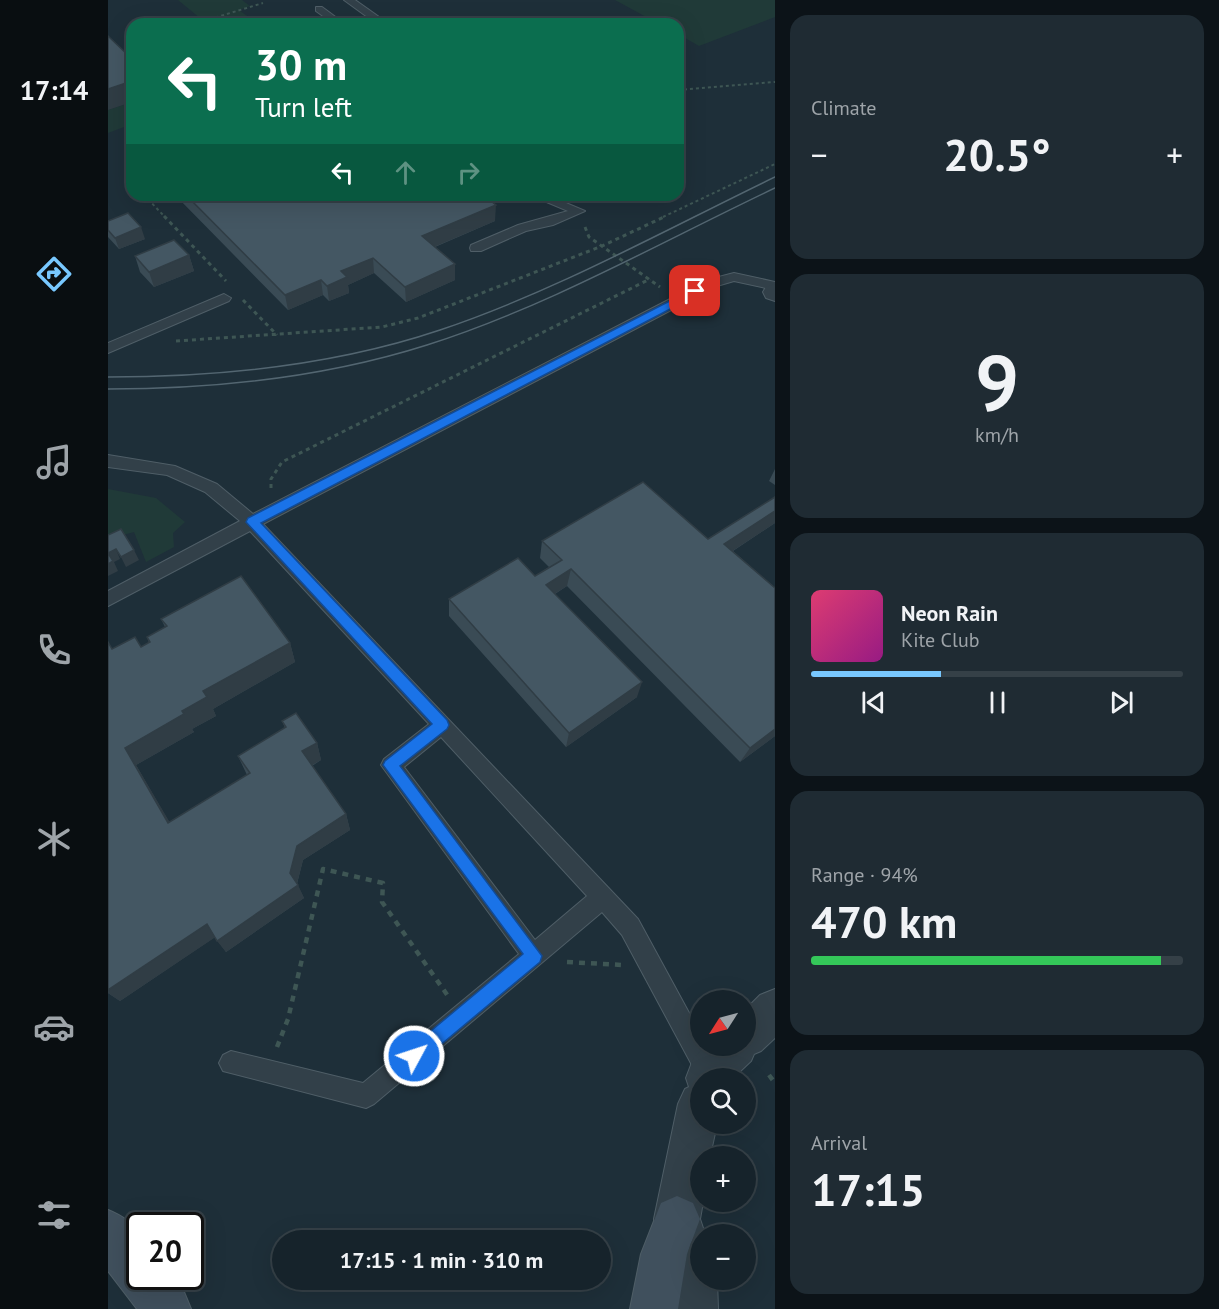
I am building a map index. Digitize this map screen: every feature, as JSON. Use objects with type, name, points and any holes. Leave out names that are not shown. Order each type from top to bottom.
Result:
[{"type":"main road","points":[[654,1309],[664,1254],[677,1219]]},
{"type":"main road","points":[[108,1233],[126,1257]]},
{"type":"main road","points":[[152,1290],[167,1309]]},
{"type":"street","points":[[756,1027],[775,1010]]},
{"type":"street","points":[[693,1134],[677,1219],[693,1269],[694,1309]]},
{"type":"lane","points":[[349,0],[375,18]]},
{"type":"lane","points":[[319,9],[332,18]]},
{"type":"lane","points":[[540,201],[549,222]]},
{"type":"lane","points":[[551,201],[579,212]]},
{"type":"lane","points":[[476,248],[522,228],[579,212]]},
{"type":"lane","points":[[108,599],[712,282],[728,278],[751,279],[775,286]]},
{"type":"lane","points":[[108,348],[231,292]]},
{"type":"lane","points":[[108,461],[169,470],[210,488],[252,522],[630,927],[709,1068]]},
{"type":"lane","points":[[442,725],[391,765],[534,956]]},
{"type":"lane","points":[[231,1063],[366,1096],[603,897]]},
{"type":"path","points":[[214,18],[263,3]]},
{"type":"path","points":[[684,90],[775,82]]},
{"type":"path","points":[[171,342],[401,323],[478,297],[602,246],[775,164]]},
{"type":"path","points":[[149,201],[231,292],[277,335]]},
{"type":"path","points":[[579,212],[590,237],[678,300]]},
{"type":"path","points":[[271,493],[271,479],[282,462],[650,279]]},
{"type":"path","points":[[268,1072],[288,1019],[322,869],[383,883],[382,902],[462,1016]]},
{"type":"path","points":[[534,956],[556,962],[619,966]]},
{"type":"path","points":[[769,1075],[775,1083]]},
{"type":"green space","points":[[178,0],[242,0],[250,6],[239,10],[250,18],[200,18]]},
{"type":"green space","points":[[615,0],[775,0],[775,17],[699,46],[684,37],[684,18],[648,18]]},
{"type":"green space","points":[[126,104],[126,126],[108,133],[108,110]]},
{"type":"green space","points":[[108,489],[156,498],[185,522],[173,533],[174,547],[146,562],[134,532],[108,539]]},
{"type":"building","points":[[108,36],[126,53],[126,83],[108,89]]},
{"type":"building","points":[[192,201],[491,201],[496,205],[422,236],[455,264],[405,287],[373,258],[341,271],[347,277],[327,286],[321,280],[285,295]]},
{"type":"building","points":[[128,213],[141,227],[115,238],[108,230],[108,221]]},
{"type":"building","points":[[174,240],[189,255],[149,272],[135,256]]},
{"type":"building","points":[[643,482],[708,539],[775,497],[775,511],[724,544],[775,588],[775,729],[750,748],[571,569],[546,585],[642,682],[569,733],[449,599],[518,558],[535,576],[562,560],[542,541]]},
{"type":"building","points":[[121,529],[134,550],[121,557],[116,549],[108,553],[108,535]]},
{"type":"building","points":[[108,553],[113,561],[108,564]]},
{"type":"building","points":[[241,576],[290,643],[203,691],[207,697],[182,711],[184,714],[125,748],[168,823],[250,773],[238,756],[286,727],[282,721],[296,713],[317,743],[302,751],[346,814],[297,846],[290,873],[298,885],[217,941],[207,924],[108,990],[108,642],[112,649],[135,637],[141,647],[150,642],[147,637],[167,626],[161,619]]},
{"type":"tram line","points":[[108,377],[192,375],[276,367],[359,353],[400,342],[440,330],[526,297],[610,259],[775,177]]},
{"type":"tram line","points":[[108,389],[189,387],[269,379],[348,366],[427,345],[472,330],[560,293],[775,188]]},
{"type":"route","points":[[414,1056],[534,956],[391,765],[442,725],[252,522],[695,291]]}]
